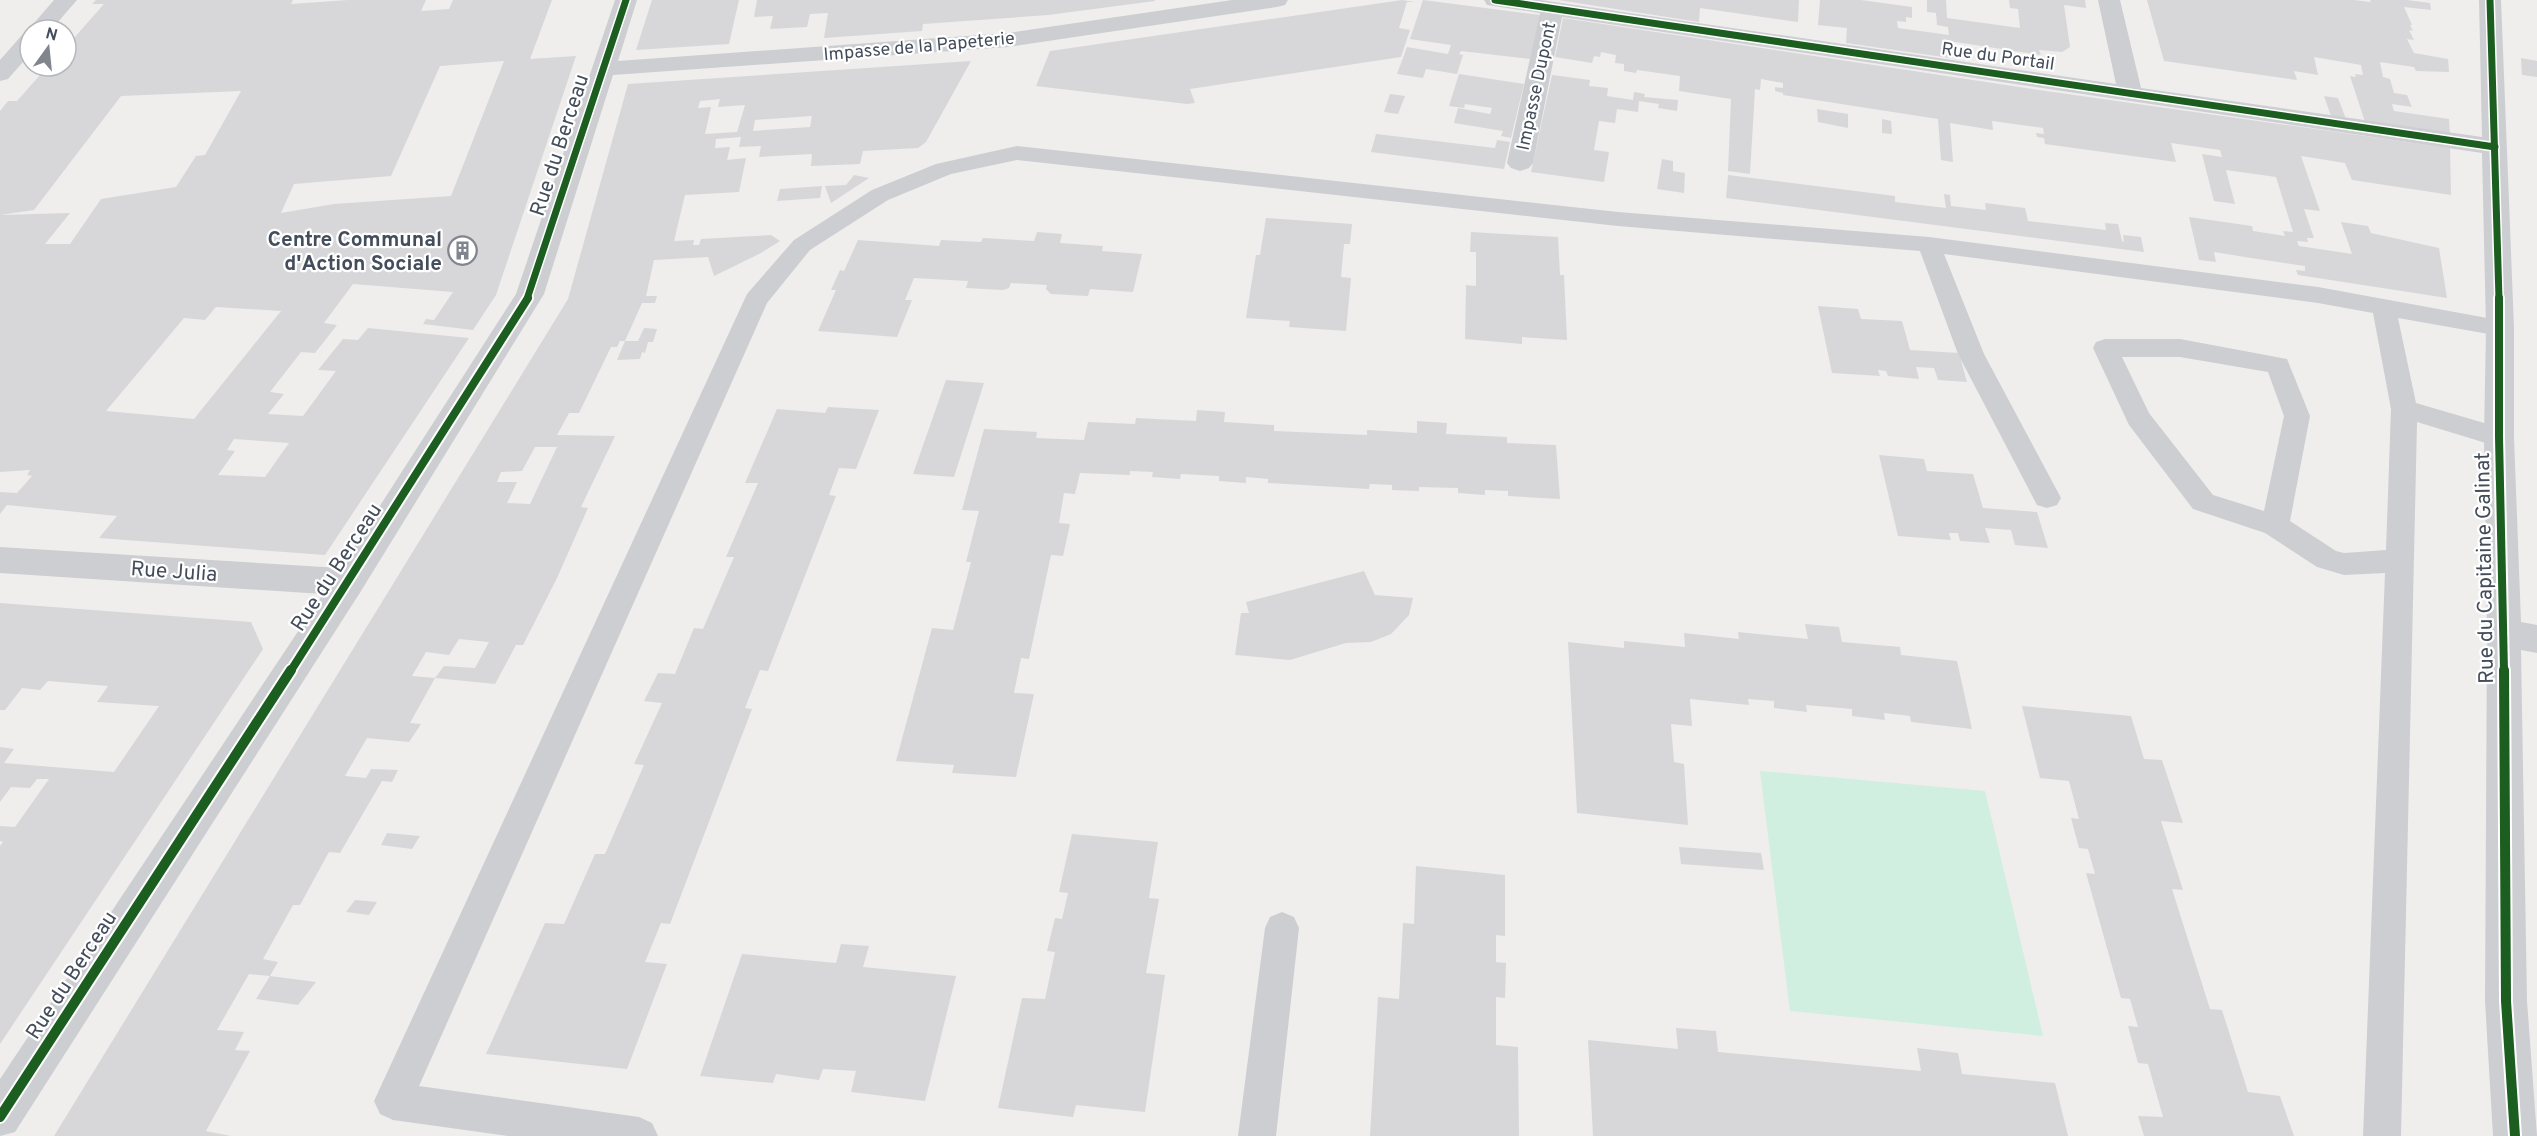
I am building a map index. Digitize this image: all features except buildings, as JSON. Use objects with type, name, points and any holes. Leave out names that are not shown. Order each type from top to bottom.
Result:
[{"type":"street","points":[[50,18],[66,0]]},
{"type":"street","name":"Rue du Berceau","points":[[0,1117],[349,582],[530,294],[626,0]]},
{"type":"street","points":[[1233,2],[1277,0]]},
{"type":"street","name":"Rue du Portail","points":[[1495,0],[2495,147]]},
{"type":"street","points":[[2109,0],[2130,92]]},
{"type":"street","name":"Rue du Capitaine Galinat","points":[[2490,0],[2500,328],[2499,437],[2521,636],[2506,1001],[2514,1136]]},
{"type":"street","name":"Impasse de la Papeterie","points":[[603,69],[1008,40],[1233,2]]},
{"type":"street","name":"Impasse Dupont","points":[[1520,163],[1552,9]]},
{"type":"street","points":[[0,74],[18,54]]},
{"type":"street","name":"Rue Julia","points":[[0,560],[349,582]]},
{"type":"lane","points":[[639,1136],[393,1101],[756,300],[802,245],[891,191],[944,169],[1017,153],[1618,219],[1929,244],[2318,295],[2500,328]]},
{"type":"lane","points":[[1929,244],[1971,354],[2047,498]]},
{"type":"lane","points":[[2382,1136],[2397,561],[2404,409],[2384,307]]},
{"type":"lane","points":[[2275,525],[2297,416],[2278,365],[2180,348],[2104,348],[2138,418],[2203,502],[2275,525],[2327,559],[2344,564],[2397,561]]},
{"type":"lane","points":[[2404,409],[2499,437]]},
{"type":"lane","points":[[1257,1136],[1281,928]]},
{"type":"green space","points":[[1760,771],[1985,791],[2043,1036],[1790,1011]]},
{"type":"cycle path","points":[[0,1117],[349,582],[530,294],[626,0]]},
{"type":"cycle path","points":[[1495,0],[2495,147]]},
{"type":"cycle path","points":[[2490,0],[2500,328],[2499,437],[2504,633],[2506,1001],[2515,1136]]},
{"type":"place","name":"Centre Communal d'Action Sociale","points":[[463,251]]}]
